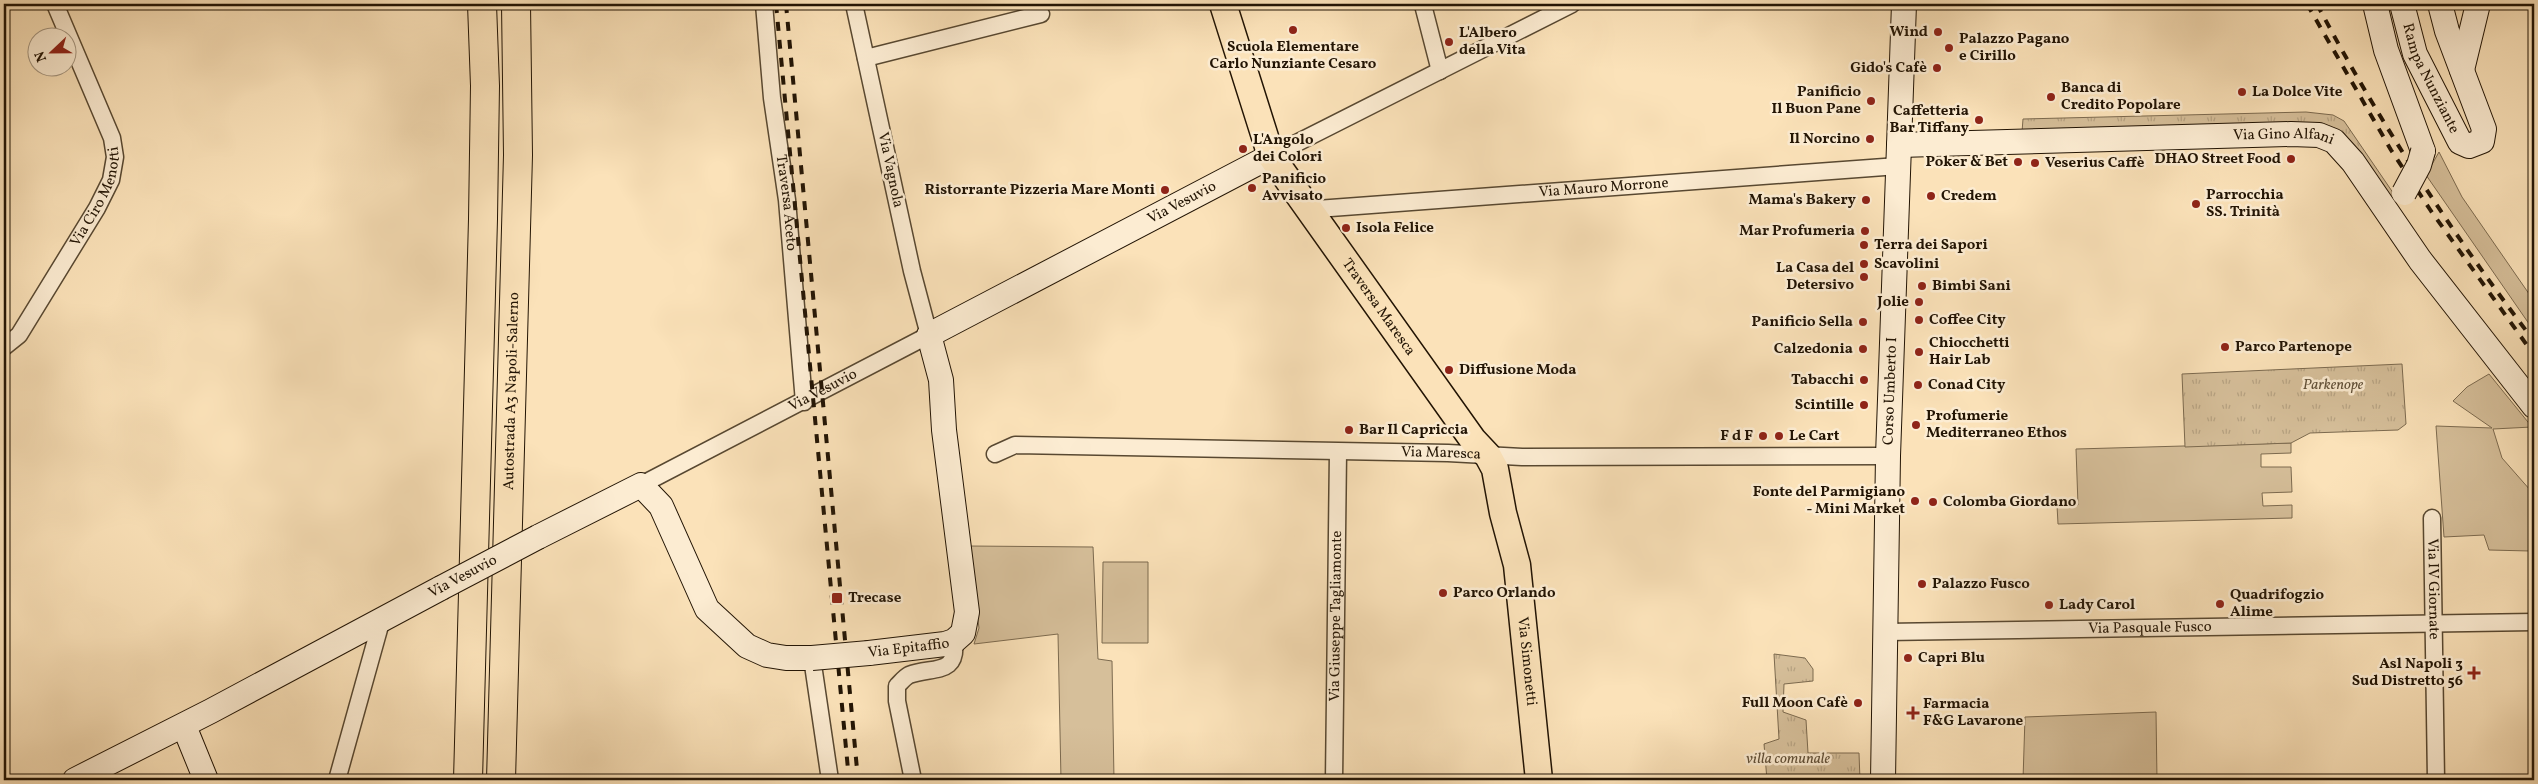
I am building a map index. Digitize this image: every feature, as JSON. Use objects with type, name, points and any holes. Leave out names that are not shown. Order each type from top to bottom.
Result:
[{"type":"highway","points":[[468,780],[483,218],[485,86],[482,4]]},
{"type":"highway","name":"Autostrada A3 Napoli-Salerno","points":[[501,780],[518,155],[516,4]]},
{"type":"main road","name":"Traversa Maresca","points":[[1223,4],[1271,156],[1310,214],[1472,440],[1488,456]]},
{"type":"main road","name":"Via Simonetti","points":[[1488,456],[1495,469],[1506,530],[1517,565],[1539,780]]},
{"type":"street","name":"Via Ciro Menotti","points":[[4,347],[19,335],[97,208],[111,180],[116,157],[112,138],[56,4]]},
{"type":"street","name":"Traversa Aceto","points":[[764,4],[772,98],[787,200],[804,402]]},
{"type":"street","name":"Via Vagnola","points":[[854,4],[912,271],[929,334]]},
{"type":"street","name":"Via Vesuvio","points":[[75,780],[184,726],[381,622],[441,588],[804,402],[929,334],[1271,156],[1572,4]]},
{"type":"street","name":"Corso Umberto I","points":[[1883,780],[1888,456],[1904,4]]},
{"type":"street","name":"Rampa Nunziante","points":[[2375,4],[2386,50],[2422,151],[2419,165],[2404,193],[2386,213]]},
{"type":"street","name":"Rampa Nunziante","points":[[2402,4],[2415,54],[2460,142],[2469,146],[2482,141],[2484,129],[2462,70]]},
{"type":"street","points":[[2440,4],[2447,31],[2462,70]]},
{"type":"street","points":[[2462,70],[2478,4]]},
{"type":"street","points":[[1423,5],[1440,71]]},
{"type":"street","points":[[866,58],[1041,14]]},
{"type":"street","name":"Via Gino Alfani","points":[[1898,156],[2291,134],[2320,135],[2334,141],[2353,162],[2386,213],[2534,406]]},
{"type":"street","name":"Via Mauro Morrone","points":[[1310,214],[1317,209],[1898,156]]},
{"type":"street","name":"Via Epitaffio","points":[[641,486],[661,506],[707,609],[747,646],[776,656],[812,658],[945,644],[954,641],[962,633],[967,612],[944,430],[941,380],[929,334]]},
{"type":"street","name":"Via Maresca","points":[[995,454],[1015,445],[1448,453],[1488,456],[1888,456]]},
{"type":"street","name":"Via Giuseppe Tagliamonte","points":[[1334,780],[1338,452]]},
{"type":"street","name":"Via IV Giornate","points":[[2432,518],[2436,780]]},
{"type":"street","points":[[337,780],[381,622]]},
{"type":"street","name":"Via Pasquale Fusco","points":[[1886,632],[2534,622]]},
{"type":"street","points":[[913,780],[897,701],[897,686],[907,676],[942,668],[952,663],[956,654],[954,641]]},
{"type":"street","points":[[812,658],[830,780]]},
{"type":"street","points":[[184,726],[206,780]]},
{"type":"green space","points":[[2306,112],[2333,115],[2344,121],[2398,200],[2386,213],[2334,141],[2022,132],[2023,119]]},
{"type":"green space","points":[[2439,152],[2462,197],[2534,301],[2534,331],[2426,175]]},
{"type":"green space","name":"Parkenope","points":[[2402,364],[2406,424],[2398,430],[2310,433],[2291,443],[2185,447],[2182,374]]},
{"type":"green space","points":[[2489,374],[2532,427],[2493,429],[2502,458],[2531,491],[2534,489],[2534,549],[2530,551],[2489,550],[2484,535],[2444,537],[2436,426],[2492,428],[2453,401],[2467,387]]},
{"type":"green space","points":[[2291,443],[2291,453],[2261,454],[2261,467],[2291,467],[2292,492],[2262,493],[2263,506],[2292,505],[2292,518],[2058,524],[2057,505],[2078,505],[2076,449]]},
{"type":"green space","points":[[968,546],[1093,547],[1098,659],[1112,661],[1114,780],[1061,780],[1058,634],[974,644],[979,628]]},
{"type":"green space","points":[[1103,562],[1148,562],[1148,643],[1102,643]]},
{"type":"green space","name":"villa comunale","points":[[1774,654],[1805,658],[1813,669],[1813,681],[1784,684],[1783,712],[1806,720],[1808,753],[1859,753],[1860,780],[1767,780],[1764,744],[1779,739]]},
{"type":"green space","points":[[2156,712],[2157,780],[2023,780],[2025,717]]},
{"type":"railway","points":[[776,4],[849,780]]},
{"type":"railway","points":[[786,4],[858,780]]},
{"type":"railway","points":[[2307,4],[2391,150],[2431,211],[2534,355]]},
{"type":"railway","points":[[2317,4],[2366,92],[2418,177],[2534,341]]},
{"type":"place","name":"Scuola Elementare Carlo Nunziante Cesaro","points":[[1293,30]]},
{"type":"place","name":"Wind","points":[[1938,32]]},
{"type":"place","name":"L'Albero della Vita","points":[[1449,42]]},
{"type":"place","name":"Palazzo Pagano e Cirillo","points":[[1949,48]]},
{"type":"place","name":"Gido's Cafè","points":[[1937,68]]},
{"type":"place","name":"La Dolce Vite","points":[[2242,92]]},
{"type":"place","name":"Banca di Credito Popolare","points":[[2051,97]]},
{"type":"place","name":"Panificio Il Buon Pane","points":[[1871,101]]},
{"type":"place","name":"Caffetteria Bar Tiffany","points":[[1979,120]]},
{"type":"place","name":"Il Norcino","points":[[1870,139]]},
{"type":"place","name":"L'Angolo dei Colori","points":[[1243,149]]},
{"type":"place","name":"DHAO Street Food","points":[[2291,159]]},
{"type":"place","name":"Poker & Bet","points":[[2018,162]]},
{"type":"place","name":"Veserius Caffè","points":[[2035,163]]},
{"type":"place","name":"Panificio Avvisato","points":[[1252,188]]},
{"type":"place","name":"Ristorrante Pizzeria Mare Monti","points":[[1165,190]]},
{"type":"place","name":"Credem","points":[[1931,196]]},
{"type":"place","name":"Mama's Bakery","points":[[1866,200]]},
{"type":"place","name":"Parrocchia SS. Trinità","points":[[2196,204]]},
{"type":"place","name":"Isola Felice","points":[[1346,228]]},
{"type":"place","name":"Mar Profumeria","points":[[1865,231]]},
{"type":"place","name":"Terra dei Sapori","points":[[1864,245]]},
{"type":"place","name":"Scavolini","points":[[1864,264]]},
{"type":"place","name":"La Casa del Detersivo","points":[[1864,277]]},
{"type":"place","name":"Bimbi Sani","points":[[1922,286]]},
{"type":"place","name":"Jolie","points":[[1919,302]]},
{"type":"place","name":"Coffee City","points":[[1919,320]]},
{"type":"place","name":"Panificio Sella","points":[[1863,322]]},
{"type":"place","name":"Parco Partenope","points":[[2225,347]]},
{"type":"place","name":"Calzedonia","points":[[1863,349]]},
{"type":"place","name":"Chiocchetti Hair Lab","points":[[1919,352]]},
{"type":"place","name":"Diffusione Moda","points":[[1449,370]]},
{"type":"place","name":"Tabacchi","points":[[1864,380]]},
{"type":"place","name":"Conad City","points":[[1918,385]]},
{"type":"place","name":"Scintille","points":[[1864,405]]},
{"type":"place","name":"Profumerie Mediterraneo Ethos","points":[[1916,425]]},
{"type":"place","name":"Bar Il Capriccia","points":[[1349,430]]},
{"type":"place","name":"F d F","points":[[1763,436]]},
{"type":"place","name":"Le Cart","points":[[1779,436]]},
{"type":"place","name":"Fonte del Parmigiano - Mini Market","points":[[1915,501]]},
{"type":"place","name":"Colomba Giordano","points":[[1933,502]]},
{"type":"place","name":"Palazzo Fusco","points":[[1922,584]]},
{"type":"place","name":"Parco Orlando","points":[[1443,593]]},
{"type":"place","name":"Trecase","points":[[837,598]]},
{"type":"place","name":"Quadrifogzio Alime","points":[[2220,604]]},
{"type":"place","name":"Lady Carol","points":[[2049,605]]},
{"type":"place","name":"Capri Blu","points":[[1908,658]]},
{"type":"place","name":"Asl Napoli 3 Sud Distretto 56","points":[[2474,673]]},
{"type":"place","name":"Full Moon Cafè","points":[[1858,703]]},
{"type":"place","name":"Farmacia F&G Lavarone","points":[[1913,713]]}]
